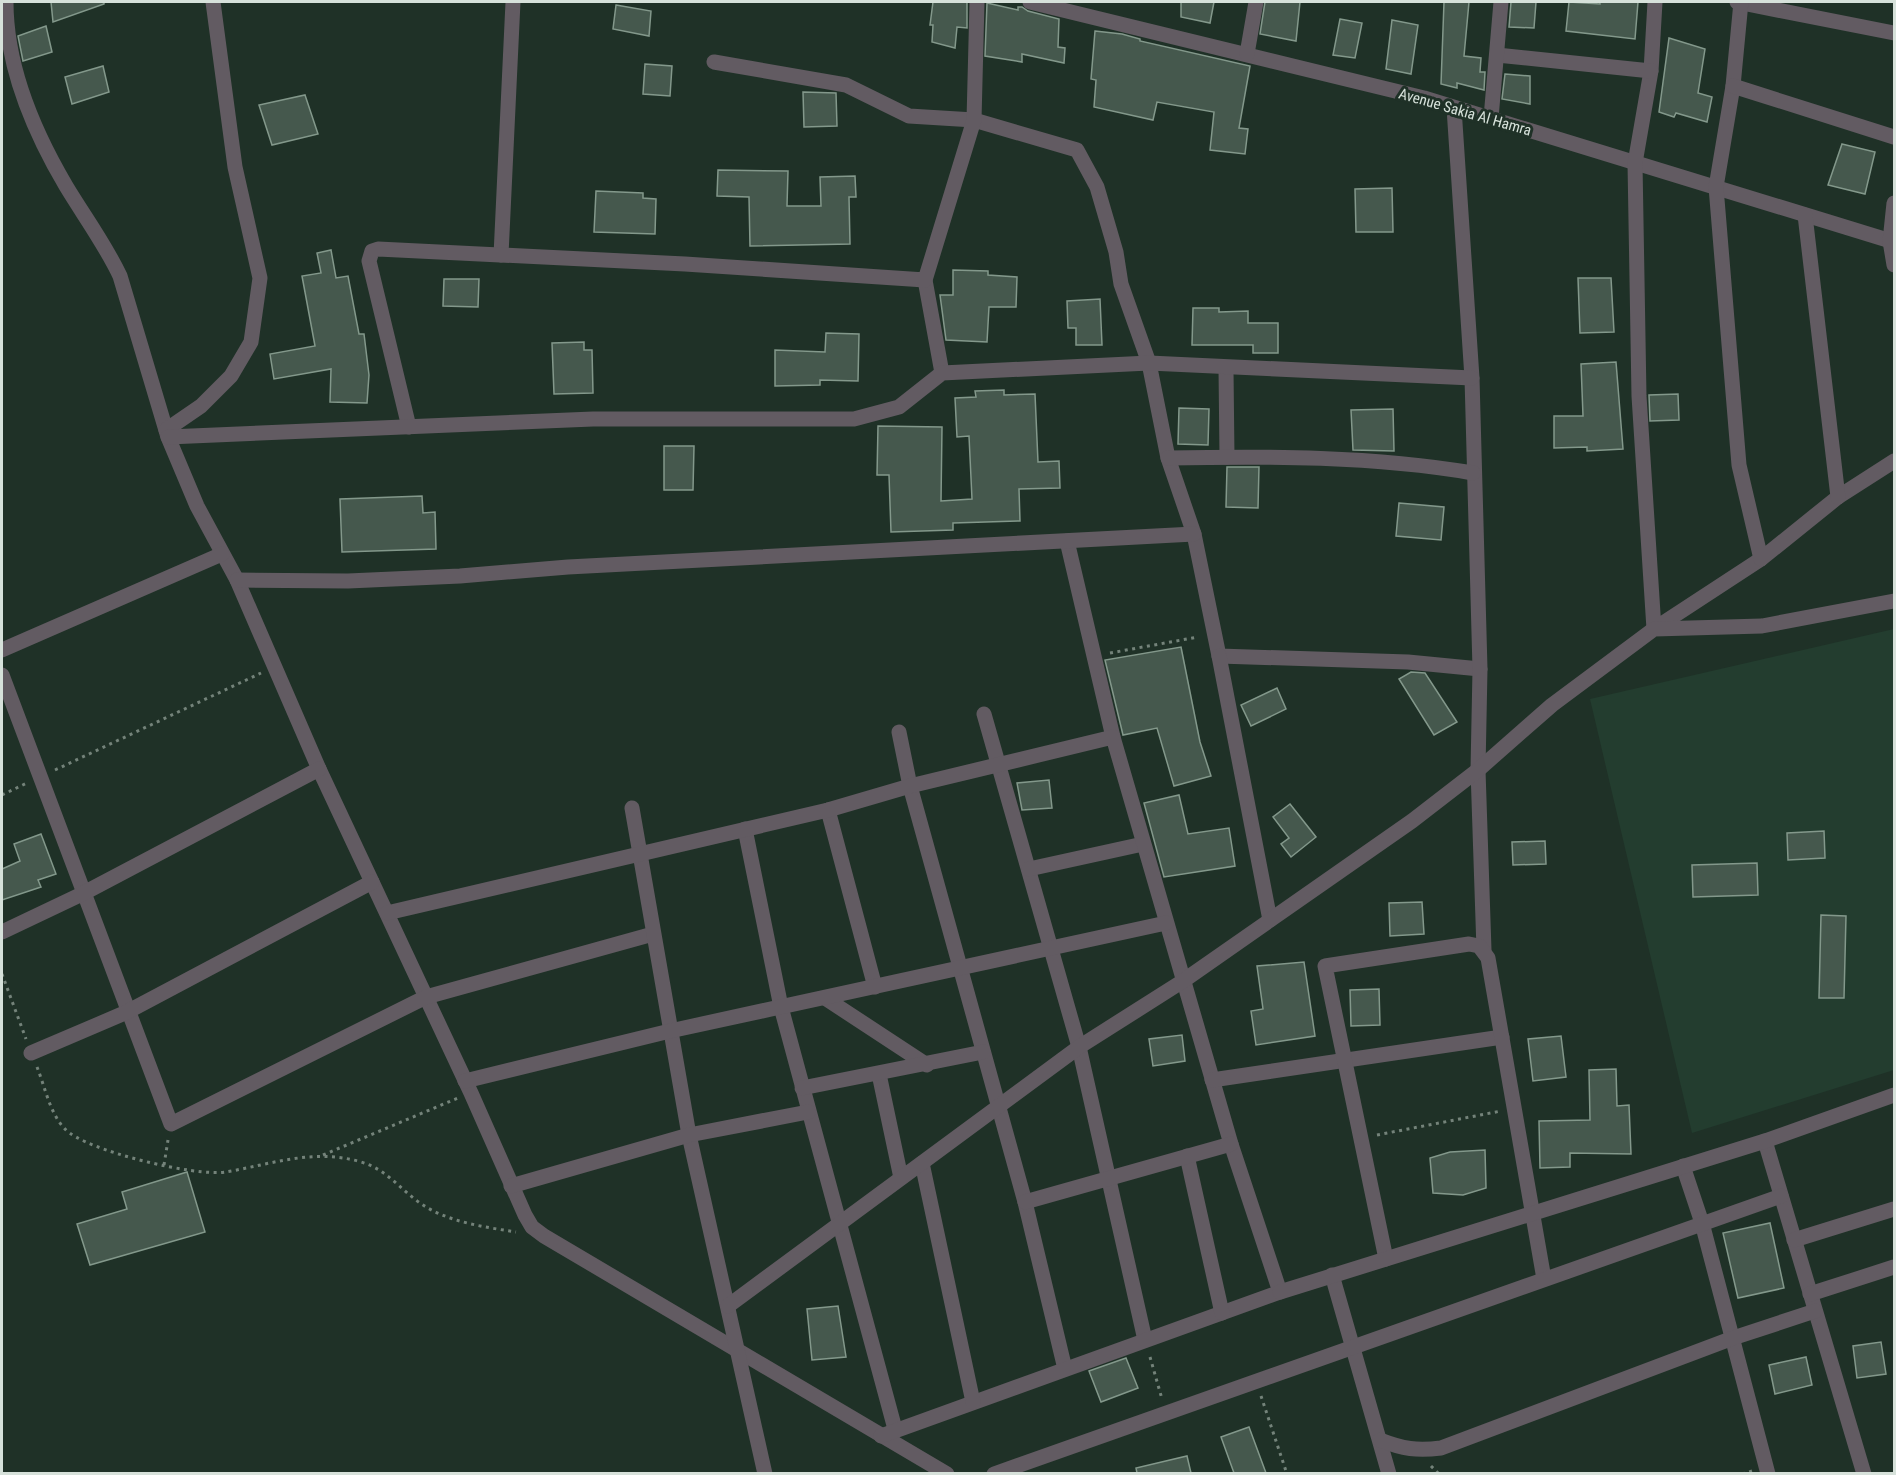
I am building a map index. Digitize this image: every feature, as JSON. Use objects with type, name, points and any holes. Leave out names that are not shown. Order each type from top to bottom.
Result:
[{"type":"street","points":[[6,2],[10,59],[25,101],[66,185],[109,253],[120,276],[167,434],[197,506],[237,580],[319,769],[532,1227],[738,1352],[888,1432],[947,1473]]},
{"type":"street","points":[[167,434],[201,406],[231,376],[251,342],[260,278],[235,167],[213,2]]},
{"type":"street","points":[[501,255],[513,2]]},
{"type":"street","points":[[942,373],[925,280],[974,120],[977,2]]},
{"type":"street","name":"Avenue Sakia Al Hamra","points":[[1030,2],[1247,54],[1491,118],[1892,241]]},
{"type":"street","points":[[1247,54],[1256,2]]},
{"type":"street","points":[[1491,118],[1501,2]]},
{"type":"street","points":[[1654,629],[1640,396],[1635,163],[1652,71],[1655,2]]},
{"type":"street","points":[[1761,559],[1739,465],[1716,187],[1733,86],[1740,2],[1894,33]]},
{"type":"street","points":[[1497,55],[1652,71]]},
{"type":"street","points":[[714,62],[846,85],[909,116],[974,120],[1077,150],[1097,187],[1116,252],[1121,284],[1149,363],[1168,458],[1194,534],[1216,634],[1270,920]]},
{"type":"street","points":[[1733,86],[1894,137]]},
{"type":"street","points":[[1454,108],[1472,378],[1480,669],[1478,770],[1484,950],[1502,1037],[1544,1279]]},
{"type":"street","points":[[1894,203],[1892,241],[1894,264]]},
{"type":"street","points":[[1805,215],[1838,496]]},
{"type":"street","points":[[409,427],[370,256],[372,251],[386,249],[501,255],[925,280]]},
{"type":"street","points":[[167,434],[593,419],[854,419],[898,407],[942,373],[1149,363],[1226,369],[1472,378]]},
{"type":"street","points":[[1226,369],[1227,457]]},
{"type":"street","points":[[1168,458],[1227,457],[1413,463],[1473,473]]},
{"type":"street","points":[[728,1306],[1079,1047],[1183,981],[1412,821],[1478,770],[1552,705],[1654,629],[1761,559],[1838,496],[1894,461]]},
{"type":"street","points":[[237,580],[348,581],[460,576],[568,567],[1194,534]]},
{"type":"street","points":[[1067,541],[1113,737],[1143,844],[1231,1144],[1281,1292]]},
{"type":"street","points":[[2,650],[222,554]]},
{"type":"street","points":[[1654,629],[1762,626],[1894,601]]},
{"type":"street","points":[[1219,656],[1408,662],[1480,669]]},
{"type":"street","points":[[2,675],[82,894],[171,1124],[426,997],[544,962],[653,934]]},
{"type":"street","points":[[984,714],[1079,1047],[1145,1340]]},
{"type":"street","points":[[898,732],[910,786],[1025,1202],[1065,1369]]},
{"type":"street","points":[[387,913],[528,878],[641,855],[828,810],[910,786],[1113,737]]},
{"type":"street","points":[[2,932],[82,894],[319,769]]},
{"type":"street","points":[[632,808],[689,1135],[765,1473]]},
{"type":"street","points":[[828,810],[875,987]]},
{"type":"street","points":[[745,829],[781,1007],[838,1224],[888,1432]]},
{"type":"street","points":[[1029,869],[1143,844]]},
{"type":"street","points":[[31,1053],[127,1012],[372,882]]},
{"type":"street","points":[[468,1087],[670,1031],[1166,923]]},
{"type":"street","points":[[1386,1259],[1325,966],[1468,944],[1484,950]]},
{"type":"street","points":[[825,998],[927,1065]]},
{"type":"street","points":[[1212,1080],[1502,1037]]},
{"type":"street","points":[[802,1088],[927,1065],[983,1052]]},
{"type":"street","points":[[879,1074],[902,1178]]},
{"type":"street","points":[[888,1432],[1281,1292],[1764,1141],[1894,1095]]},
{"type":"street","points":[[511,1186],[689,1135],[808,1112]]},
{"type":"street","points":[[1764,1141],[1864,1473]]},
{"type":"street","points":[[1025,1202],[1231,1144]]},
{"type":"street","points":[[1187,1156],[1222,1312]]},
{"type":"street","points":[[922,1163],[973,1402]]},
{"type":"street","points":[[1683,1167],[1702,1223],[1768,1473]]},
{"type":"street","points":[[994,1473],[1781,1196]]},
{"type":"street","points":[[1794,1240],[1894,1209]]},
{"type":"street","points":[[1810,1294],[1894,1267]]},
{"type":"street","points":[[1332,1275],[1389,1473]]},
{"type":"street","points":[[1380,1440],[1417,1451],[1441,1448],[1733,1338],[1815,1311]]},
{"type":"path","points":[[1094,656],[1216,634]]},
{"type":"path","points":[[2,795],[275,666]]},
{"type":"path","points":[[2,974],[56,1116],[65,1129],[86,1144],[208,1174],[272,1161],[321,1155],[363,1162],[391,1177],[421,1204],[451,1218],[483,1227],[544,1236]]},
{"type":"path","points":[[321,1155],[468,1087]]},
{"type":"path","points":[[1361,1138],[1515,1109]]},
{"type":"path","points":[[165,1165],[171,1124]]},
{"type":"path","points":[[1145,1340],[1166,1413]]},
{"type":"path","points":[[1256,1380],[1287,1473]]},
{"type":"shaded area","points":[[1894,629],[1894,1070],[1692,1133],[1590,699]]},
{"type":"building","points":[[51,2],[104,2],[104,4],[53,22]]},
{"type":"building","points":[[933,2],[967,2],[967,28],[957,27],[955,48],[932,42],[933,25],[930,25]]},
{"type":"building","points":[[1181,2],[1214,2],[1210,23],[1181,17]]},
{"type":"building","points":[[1265,2],[1300,2],[1296,41],[1260,34]]},
{"type":"building","points":[[1444,2],[1469,2],[1464,56],[1481,58],[1480,72],[1485,72],[1484,90],[1457,83],[1457,88],[1441,84]]},
{"type":"building","points":[[1511,2],[1536,2],[1534,28],[1509,27]]},
{"type":"building","points":[[1569,2],[1600,4],[1600,2],[1638,2],[1635,39],[1566,31]]},
{"type":"building","points":[[987,3],[1018,10],[1018,7],[1022,7],[1028,11],[1059,19],[1058,47],[1065,48],[1064,63],[1022,54],[1022,62],[985,56]]},
{"type":"building","points":[[616,5],[651,11],[649,36],[613,29]]},
{"type":"building","points":[[1340,19],[1362,23],[1355,58],[1333,55]]},
{"type":"building","points":[[1392,20],[1418,25],[1411,74],[1386,69]]},
{"type":"building","points":[[46,26],[52,52],[23,61],[18,36]]},
{"type":"building","points":[[1095,31],[1122,34],[1140,39],[1140,41],[1250,66],[1239,128],[1248,129],[1245,154],[1210,150],[1214,112],[1157,102],[1153,120],[1094,107],[1096,80],[1091,79]]},
{"type":"building","points":[[1669,38],[1705,49],[1698,93],[1712,97],[1707,122],[1676,113],[1674,117],[1659,112]]},
{"type":"building","points":[[645,64],[672,66],[670,96],[643,94]]},
{"type":"building","points":[[103,66],[109,92],[72,104],[65,77]]},
{"type":"building","points":[[1505,74],[1530,76],[1530,104],[1502,99]]},
{"type":"building","points":[[803,92],[836,93],[837,126],[804,127]]},
{"type":"building","points":[[305,95],[318,134],[272,145],[259,105]]},
{"type":"building","points":[[1842,144],[1875,152],[1865,194],[1828,185]]},
{"type":"building","points":[[718,170],[788,171],[787,206],[821,206],[820,177],[855,176],[856,197],[849,197],[850,244],[750,246],[749,197],[717,196]]},
{"type":"building","points":[[1392,188],[1393,232],[1356,232],[1355,189]]},
{"type":"building","points":[[596,191],[643,193],[643,198],[656,199],[655,234],[594,232]]},
{"type":"building","points":[[331,250],[336,278],[348,276],[359,334],[364,334],[369,375],[367,403],[330,402],[331,369],[274,379],[270,354],[315,346],[302,276],[321,273],[317,253]]},
{"type":"building","points":[[953,270],[988,271],[988,275],[1017,277],[1016,307],[989,307],[987,342],[946,340],[940,295],[953,295]]},
{"type":"building","points":[[1578,278],[1611,278],[1614,332],[1580,333]]},
{"type":"building","points":[[444,279],[479,279],[478,307],[443,306]]},
{"type":"building","points":[[1100,299],[1102,345],[1076,345],[1076,328],[1068,328],[1067,301]]},
{"type":"building","points":[[1193,308],[1219,308],[1219,312],[1248,311],[1248,323],[1278,323],[1278,353],[1253,353],[1253,345],[1192,345]]},
{"type":"building","points":[[826,333],[859,334],[858,381],[820,380],[820,385],[775,386],[775,350],[825,352]]},
{"type":"building","points":[[584,342],[584,350],[592,350],[593,393],[554,394],[552,343]]},
{"type":"building","points":[[1616,362],[1623,449],[1587,451],[1587,447],[1554,448],[1554,416],[1583,416],[1581,364]]},
{"type":"building","points":[[1004,390],[1004,395],[1035,394],[1038,462],[1059,461],[1060,488],[1019,489],[1020,521],[953,523],[953,530],[891,532],[889,475],[877,475],[878,426],[942,427],[941,501],[972,499],[969,436],[957,437],[955,398],[976,397],[975,391]]},
{"type":"building","points":[[1678,394],[1679,420],[1650,421],[1649,395]]},
{"type":"building","points":[[1179,408],[1209,409],[1208,445],[1178,444]]},
{"type":"building","points":[[1393,409],[1394,451],[1353,450],[1351,410]]},
{"type":"building","points":[[664,446],[694,446],[693,490],[664,490]]},
{"type":"building","points":[[1227,467],[1259,467],[1258,508],[1226,507]]},
{"type":"building","points":[[422,496],[423,513],[435,512],[436,549],[342,552],[340,499]]},
{"type":"building","points":[[1399,503],[1444,507],[1441,540],[1396,536]]},
{"type":"building","points":[[1181,647],[1200,742],[1211,776],[1174,786],[1157,728],[1123,735],[1105,660]]},
{"type":"building","points":[[1411,672],[1425,673],[1457,722],[1434,735],[1399,679]]},
{"type":"building","points":[[1277,688],[1286,709],[1251,726],[1241,705]]},
{"type":"building","points":[[1049,780],[1052,808],[1022,810],[1017,783]]},
{"type":"building","points":[[1179,795],[1188,834],[1229,828],[1235,866],[1164,877],[1144,803]]},
{"type":"building","points":[[1290,804],[1316,837],[1291,857],[1281,844],[1289,838],[1273,817]]},
{"type":"building","points":[[1824,831],[1825,858],[1788,860],[1787,833]]},
{"type":"building","points":[[41,834],[56,874],[38,880],[41,887],[2,900],[2,869],[20,861],[14,844]]},
{"type":"building","points":[[1545,841],[1546,864],[1513,865],[1512,842]]},
{"type":"building","points":[[1757,863],[1758,895],[1693,897],[1692,865]]},
{"type":"building","points":[[1422,902],[1424,934],[1390,936],[1389,903]]},
{"type":"building","points":[[1821,915],[1846,916],[1844,998],[1819,998]]},
{"type":"building","points":[[1304,962],[1315,1036],[1256,1045],[1251,1011],[1263,1009],[1257,966]]},
{"type":"building","points":[[1379,989],[1380,1025],[1351,1026],[1350,990]]},
{"type":"building","points":[[1182,1035],[1185,1061],[1153,1066],[1149,1039]]},
{"type":"building","points":[[1561,1036],[1566,1077],[1533,1081],[1528,1039]]},
{"type":"building","points":[[1616,1069],[1617,1106],[1629,1105],[1631,1154],[1570,1153],[1570,1167],[1540,1168],[1539,1121],[1590,1120],[1589,1070]]},
{"type":"building","points":[[1485,1150],[1486,1188],[1463,1195],[1433,1193],[1430,1158],[1450,1152]]},
{"type":"building","points":[[187,1172],[205,1232],[90,1265],[77,1224],[127,1209],[122,1192]]},
{"type":"building","points":[[1770,1223],[1784,1288],[1738,1298],[1723,1233]]},
{"type":"building","points":[[838,1306],[846,1357],[812,1360],[807,1309]]},
{"type":"building","points":[[1881,1342],[1886,1374],[1857,1378],[1853,1346]]},
{"type":"building","points":[[1806,1357],[1812,1385],[1775,1394],[1769,1365]]},
{"type":"building","points":[[1126,1358],[1138,1388],[1101,1402],[1089,1371]]},
{"type":"building","points":[[1249,1427],[1266,1473],[1234,1473],[1221,1437]]},
{"type":"building","points":[[1187,1456],[1191,1473],[1137,1473],[1136,1468]]}]
